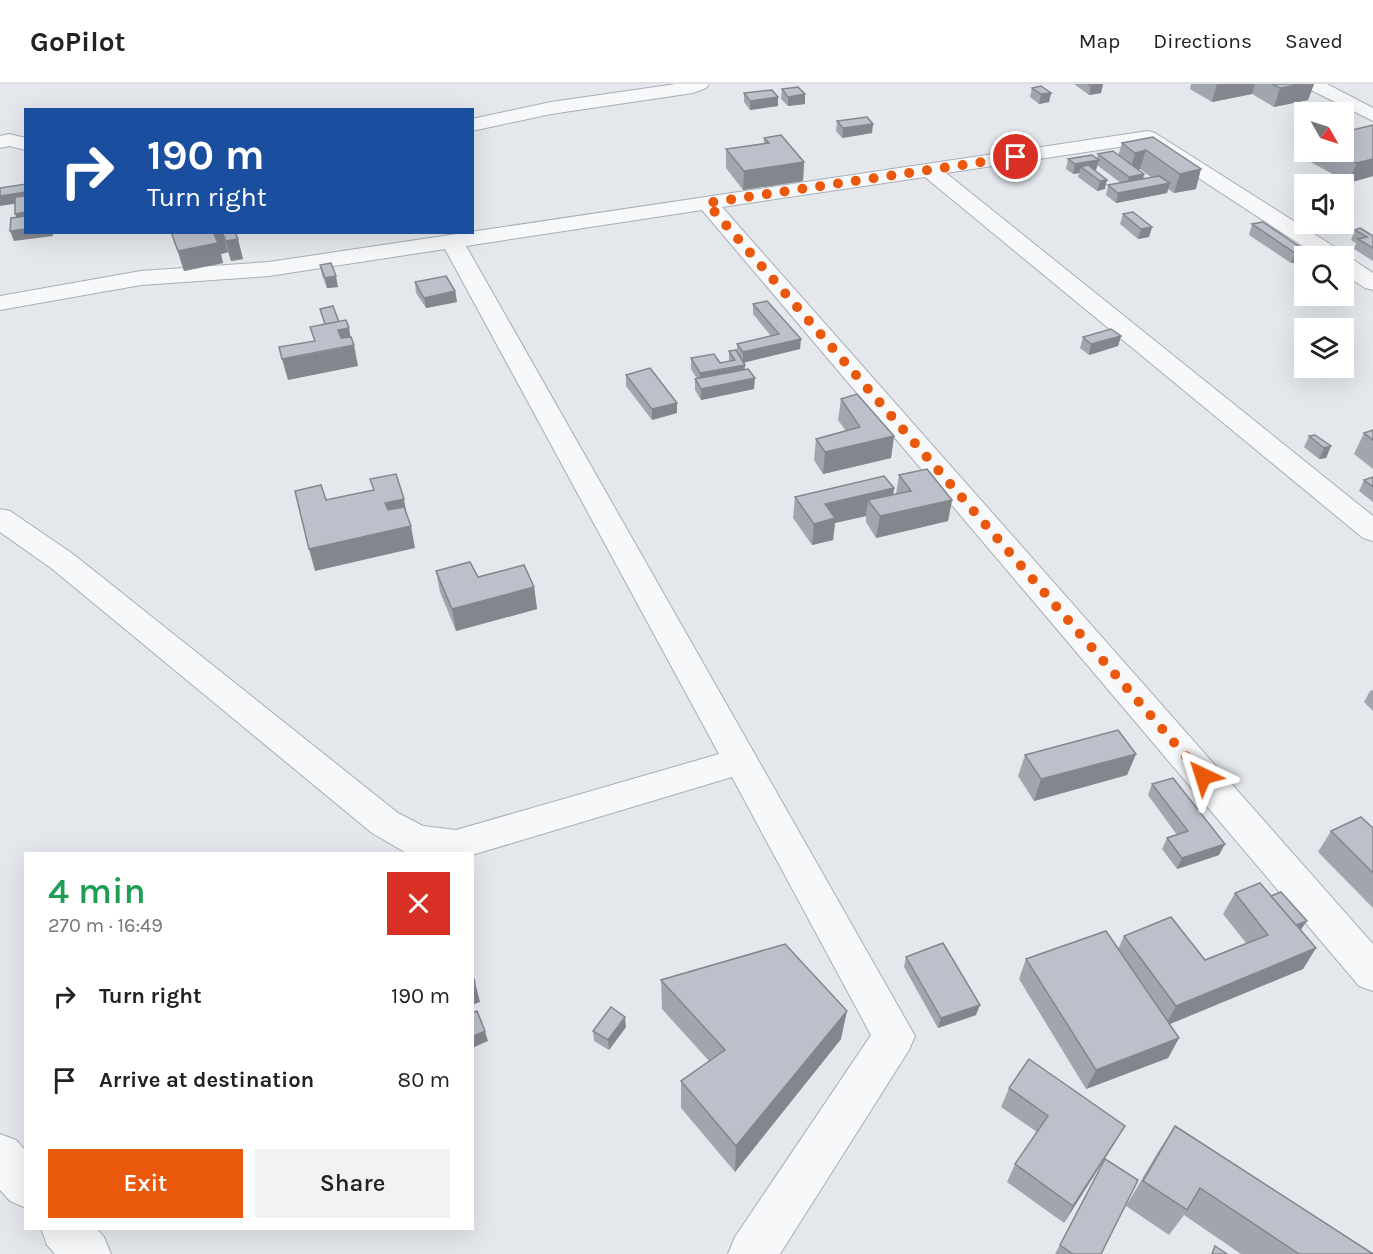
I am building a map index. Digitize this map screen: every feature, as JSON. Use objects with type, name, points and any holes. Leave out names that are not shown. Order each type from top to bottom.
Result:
[{"type":"street","points":[[474,125],[551,108],[693,87],[700,84]]},
{"type":"street","points":[[1313,84],[1373,115]]},
{"type":"street","points":[[1340,97],[1373,98]]},
{"type":"street","points":[[0,303],[141,278],[270,269],[1148,137],[1317,246]]},
{"type":"street","points":[[0,142],[24,144]]},
{"type":"street","points":[[929,170],[1373,531]]},
{"type":"street","points":[[707,203],[1373,973]]},
{"type":"street","points":[[452,241],[894,1036],[752,1254]]},
{"type":"street","points":[[1354,271],[1373,283]]},
{"type":"street","points":[[0,518],[62,561],[385,823],[416,842],[456,845],[741,761]]},
{"type":"street","points":[[0,1156],[24,1183]]},
{"type":"street","points":[[66,1230],[87,1254]]},
{"type":"building","points":[[1272,84],[1302,84],[1280,88]]},
{"type":"building","points":[[1041,86],[1051,93],[1041,94],[1032,88]]},
{"type":"building","points":[[798,87],[805,94],[788,97],[782,89]]},
{"type":"building","points":[[772,90],[778,97],[750,101],[744,93]]},
{"type":"building","points":[[867,117],[873,124],[843,128],[837,121]]},
{"type":"building","points":[[1373,125],[1373,159],[1354,162],[1354,130]]},
{"type":"building","points":[[781,135],[804,162],[744,171],[726,149],[769,143],[764,138]]},
{"type":"building","points":[[1153,137],[1201,169],[1180,174],[1146,150],[1135,153],[1122,143]]},
{"type":"building","points":[[1113,151],[1144,174],[1129,177],[1098,154]]},
{"type":"building","points":[[1092,155],[1099,160],[1075,164],[1068,159]]},
{"type":"building","points":[[1088,165],[1107,180],[1100,181],[1081,167]]},
{"type":"building","points":[[1159,176],[1170,183],[1118,193],[1108,185]]},
{"type":"building","points":[[24,184],[24,192],[0,196],[0,188]]},
{"type":"building","points":[[24,196],[24,212],[15,214],[15,197]]},
{"type":"building","points":[[1133,212],[1152,227],[1141,229],[1123,214]]},
{"type":"building","points":[[24,216],[24,229],[10,231],[11,218]]},
{"type":"building","points":[[1263,222],[1299,246],[1294,246],[1294,252],[1252,224]]},
{"type":"building","points":[[1360,228],[1373,236],[1373,248],[1358,239],[1367,237],[1355,230]]},
{"type":"building","points":[[172,234],[214,234],[218,243],[178,251]]},
{"type":"building","points":[[223,234],[236,234],[238,239],[226,241]]},
{"type":"building","points":[[331,263],[336,276],[325,278],[320,265]]},
{"type":"building","points":[[446,276],[455,291],[424,298],[415,282]]},
{"type":"building","points":[[767,301],[801,339],[743,352],[737,344],[779,334],[753,304]]},
{"type":"building","points":[[333,306],[339,322],[325,324],[320,309]]},
{"type":"building","points":[[346,320],[349,328],[338,330],[341,338],[351,337],[354,345],[282,359],[279,347],[315,341],[310,327]]},
{"type":"building","points":[[1111,329],[1121,336],[1091,344],[1083,337]]},
{"type":"building","points":[[736,350],[745,365],[700,373],[691,358],[714,354],[720,363],[735,360],[729,351]]},
{"type":"building","points":[[650,368],[677,403],[652,409],[626,375]]},
{"type":"building","points":[[748,369],[755,378],[701,389],[695,379]]},
{"type":"building","points":[[857,394],[894,436],[825,452],[816,439],[860,427],[841,399]]},
{"type":"building","points":[[1373,430],[1373,440],[1364,433]]},
{"type":"building","points":[[1315,435],[1331,446],[1324,448],[1309,436]]},
{"type":"building","points":[[927,469],[952,500],[880,516],[868,500],[911,491],[899,475]]},
{"type":"building","points":[[396,474],[404,499],[385,503],[388,510],[404,507],[411,526],[309,549],[295,491],[321,485],[326,500],[374,490],[370,479]]},
{"type":"building","points":[[884,476],[894,488],[825,504],[835,518],[814,524],[795,497]]},
{"type":"building","points":[[1373,477],[1373,487],[1364,480]]},
{"type":"building","points":[[470,562],[478,577],[524,565],[534,587],[452,609],[436,571]]},
{"type":"building","points":[[1118,730],[1136,754],[1041,779],[1025,755]]},
{"type":"building","points":[[1173,778],[1225,844],[1182,858],[1167,838],[1188,831],[1152,784]]},
{"type":"building","points":[[1361,817],[1373,828],[1373,873],[1331,831]]},
{"type":"building","points":[[1260,883],[1316,948],[1176,1006],[1124,936],[1171,917],[1205,960],[1268,935],[1235,893]]},
{"type":"building","points":[[1281,892],[1307,921],[1296,925],[1271,896]]},
{"type":"building","points":[[1106,931],[1179,1038],[1096,1070],[1026,959]]},
{"type":"building","points":[[943,943],[980,1005],[941,1018],[906,957]]},
{"type":"building","points":[[785,944],[847,1011],[736,1146],[681,1081],[725,1050],[661,980]]},
{"type":"building","points":[[611,1007],[625,1017],[608,1040],[593,1031]]},
{"type":"building","points":[[477,1011],[485,1031],[474,1036],[474,1012]]},
{"type":"building","points":[[1029,1059],[1125,1126],[1073,1206],[1015,1164],[1048,1116],[1009,1088]]},
{"type":"building","points":[[1175,1126],[1373,1254],[1299,1254],[1200,1188],[1187,1210],[1143,1181]]},
{"type":"building","points":[[1105,1159],[1138,1180],[1101,1254],[1073,1254],[1060,1245]]},
{"type":"building","points":[[1215,1246],[1227,1254],[1212,1254]]},
{"type":"route","points":[[1016,157],[707,203],[1203,776]]}]
